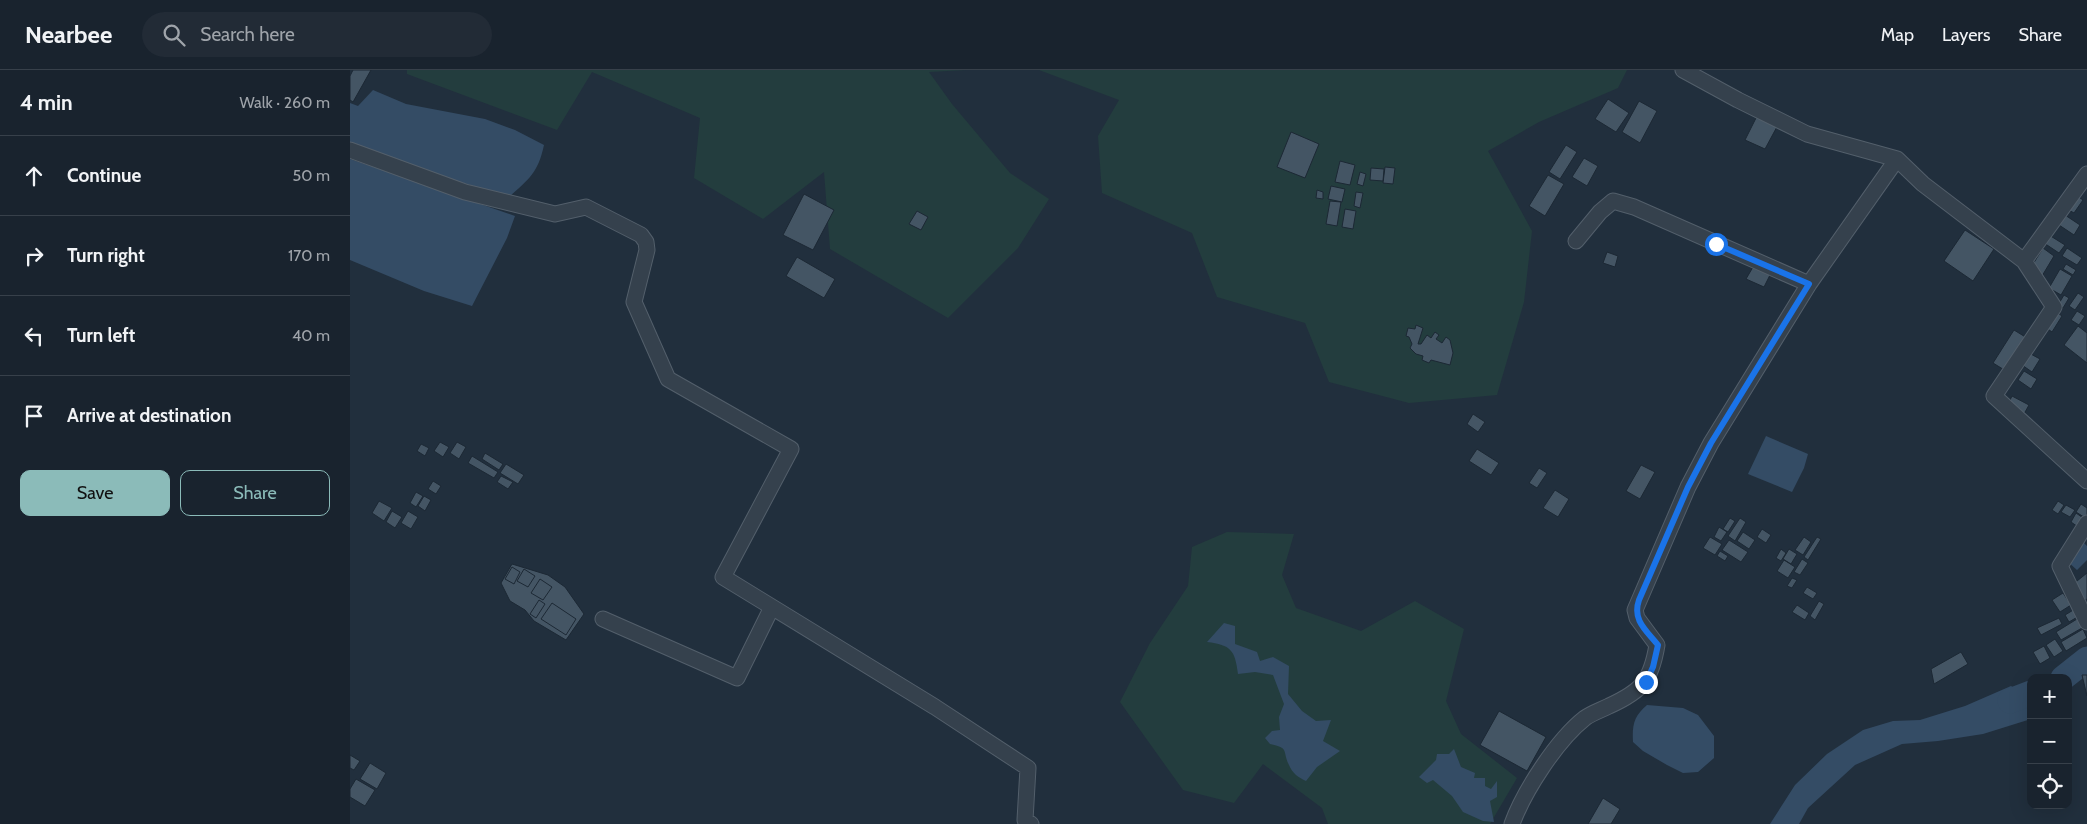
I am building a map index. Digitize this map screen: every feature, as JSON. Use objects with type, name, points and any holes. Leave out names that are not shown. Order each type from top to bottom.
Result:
[{"type":"street","points":[[1683,70],[1807,134],[1897,159],[1923,184],[2024,261],[2054,307],[1994,396],[2087,481]]},
{"type":"street","points":[[350,150],[465,192],[555,214],[586,207],[641,235],[646,242],[647,250],[634,302],[668,379],[791,449],[723,577],[935,707],[1028,768],[1025,820],[1031,824]]},
{"type":"street","points":[[1512,824],[1518,807],[1559,744],[1586,717],[1628,698],[1646,682],[1653,667],[1658,645],[1637,618],[1635,610],[1688,487],[1706,452],[1809,284],[1897,159]]},
{"type":"street","points":[[2024,261],[2087,174]]},
{"type":"street","points":[[1576,241],[1600,212],[1613,200],[1634,207],[1809,284]]},
{"type":"street","points":[[2087,523],[2060,566],[2087,622]]},
{"type":"street","points":[[603,619],[737,678],[772,607]]},
{"type":"green space","points":[[407,70],[966,70],[929,72],[952,104],[1010,173],[1049,199],[1018,248],[948,318],[830,249],[824,172],[763,219],[694,178],[700,118],[592,72],[557,130],[407,74]]},
{"type":"green space","points":[[1039,70],[1627,70],[1618,88],[1539,122],[1488,151],[1532,231],[1524,302],[1497,395],[1409,403],[1329,382],[1305,323],[1217,297],[1192,233],[1102,193],[1098,136],[1119,100]]},
{"type":"green space","points":[[1227,532],[1294,534],[1282,575],[1296,608],[1361,631],[1415,601],[1464,629],[1446,701],[1461,734],[1517,778],[1490,824],[1328,824],[1322,808],[1263,764],[1234,803],[1183,790],[1120,702],[1150,643],[1188,586],[1192,547]]},
{"type":"water","points":[[373,90],[406,104],[485,119],[515,130],[544,145],[536,169],[509,197],[464,183],[439,179],[350,145],[350,103],[358,106]]},
{"type":"water","points":[[350,159],[515,216],[507,238],[472,306],[424,291],[350,260]]},
{"type":"water","points":[[1766,436],[1808,454],[1804,468],[1792,492],[1748,474]]},
{"type":"water","points":[[2084,543],[2087,546],[2087,560],[2077,570],[2067,561]]},
{"type":"water","points":[[1224,623],[1235,626],[1235,644],[1257,652],[1260,661],[1273,657],[1289,666],[1288,694],[1302,711],[1316,721],[1331,720],[1323,741],[1340,751],[1317,767],[1306,781],[1298,777],[1292,770],[1283,749],[1270,744],[1265,738],[1272,731],[1280,730],[1279,717],[1284,704],[1273,675],[1255,672],[1238,674],[1235,659],[1230,650],[1222,645],[1207,642]]},
{"type":"water","points":[[2011,686],[2027,696],[2027,720],[1983,734],[1902,744],[1855,765],[1808,808],[1799,824],[1770,824],[1795,785],[1827,754],[1863,730],[1893,721],[1920,720],[1965,706]]},
{"type":"water","points":[[1647,705],[1683,708],[1698,715],[1714,736],[1714,758],[1698,772],[1683,773],[1643,751],[1633,742],[1633,731],[1639,713]]},
{"type":"water","points":[[1454,749],[1461,767],[1475,773],[1474,778],[1485,778],[1485,786],[1491,789],[1497,781],[1497,797],[1490,801],[1494,822],[1483,821],[1463,812],[1452,796],[1433,780],[1427,783],[1419,777],[1436,760],[1437,754],[1449,754]]},
{"type":"building","points":[[353,70],[371,70],[353,102],[350,100],[350,76]]},
{"type":"building","points":[[1608,99],[1629,113],[1616,132],[1595,119]]},
{"type":"building","points":[[1639,101],[1657,111],[1640,143],[1622,132]]},
{"type":"building","points":[[1759,112],[1779,123],[1765,149],[1745,140]]},
{"type":"building","points":[[1291,132],[1319,144],[1305,178],[1277,167]]},
{"type":"building","points":[[1566,145],[1577,152],[1560,179],[1549,172]]},
{"type":"building","points":[[1584,158],[1598,166],[1587,186],[1572,177]]},
{"type":"building","points":[[1340,161],[1355,165],[1350,185],[1335,182]]},
{"type":"building","points":[[1385,167],[1395,168],[1393,184],[1383,183]]},
{"type":"building","points":[[1371,168],[1384,169],[1383,181],[1370,180]]},
{"type":"building","points":[[1360,172],[1366,174],[1363,186],[1357,184]]},
{"type":"building","points":[[1548,175],[1564,184],[1545,216],[1529,206]]},
{"type":"building","points":[[1331,186],[1345,189],[1342,202],[1328,199]]},
{"type":"building","points":[[1317,190],[1323,192],[1323,199],[1316,198]]},
{"type":"building","points":[[1356,192],[1363,193],[1360,208],[1354,206]]},
{"type":"building","points":[[804,194],[834,210],[813,250],[783,235]]},
{"type":"building","points":[[2076,195],[2083,200],[2074,213],[2067,209]]},
{"type":"building","points":[[1330,201],[1341,202],[1337,226],[1326,224]]},
{"type":"building","points":[[1345,209],[1356,211],[1353,229],[1342,227]]},
{"type":"building","points":[[917,211],[928,217],[921,230],[909,224]]},
{"type":"building","points":[[2065,215],[2080,225],[2074,235],[2059,225]]},
{"type":"building","points":[[1965,230],[1994,249],[1973,281],[1944,261]]},
{"type":"building","points":[[2049,235],[2065,245],[2059,253],[2044,243]]},
{"type":"building","points":[[2043,248],[2054,256],[2042,276],[2030,269]]},
{"type":"building","points":[[2067,248],[2082,258],[2077,265],[2062,256]]},
{"type":"building","points":[[1607,252],[1618,256],[1615,267],[1603,263]]},
{"type":"building","points":[[797,257],[835,279],[824,298],[786,276]]},
{"type":"building","points":[[2066,264],[2076,270],[2073,275],[2063,269]]},
{"type":"building","points":[[1753,267],[1770,275],[1764,287],[1746,279]]},
{"type":"building","points":[[2060,269],[2072,276],[2061,295],[2049,288]]},
{"type":"building","points":[[2078,293],[2084,297],[2075,310],[2069,306]]},
{"type":"building","points":[[2064,295],[2069,298],[2063,308],[2058,305]]},
{"type":"building","points":[[2055,311],[2062,316],[2052,332],[2045,327]]},
{"type":"building","points":[[2077,311],[2085,316],[2079,325],[2071,320]]},
{"type":"building","points":[[1416,325],[1423,328],[1418,344],[1421,344],[1427,335],[1431,338],[1435,332],[1439,335],[1436,339],[1442,343],[1446,337],[1450,340],[1453,353],[1450,365],[1431,360],[1429,363],[1422,360],[1423,356],[1416,354],[1410,348],[1412,344],[1409,337],[1406,336],[1408,328],[1415,329]]},
{"type":"building","points":[[2078,326],[2087,333],[2087,363],[2064,345]]},
{"type":"building","points":[[2014,330],[2027,338],[2006,371],[1993,363]]},
{"type":"building","points":[[2029,353],[2040,359],[2032,372],[2022,365]]},
{"type":"building","points":[[2024,371],[2037,379],[2031,389],[2018,380]]},
{"type":"building","points":[[2012,396],[2029,405],[2024,414],[2008,404]]},
{"type":"building","points":[[1473,414],[1485,422],[1478,432],[1467,424]]},
{"type":"building","points":[[440,442],[449,447],[443,457],[434,451]]},
{"type":"building","points":[[457,442],[466,447],[459,459],[450,453]]},
{"type":"building","points":[[421,444],[429,448],[425,456],[417,451]]},
{"type":"building","points":[[1477,449],[1499,463],[1491,475],[1469,461]]},
{"type":"building","points":[[485,453],[503,464],[499,470],[482,459]]},
{"type":"building","points":[[472,456],[498,472],[494,478],[468,463]]},
{"type":"building","points":[[506,464],[524,475],[518,484],[500,473]]},
{"type":"building","points":[[1641,465],[1655,472],[1640,499],[1626,491]]},
{"type":"building","points":[[1539,468],[1547,473],[1537,488],[1529,483]]},
{"type":"building","points":[[501,476],[513,482],[508,489],[497,482]]},
{"type":"building","points":[[433,481],[441,486],[436,494],[428,489]]},
{"type":"building","points":[[1555,490],[1569,499],[1558,517],[1543,508]]},
{"type":"building","points":[[416,492],[423,496],[416,507],[410,503]]},
{"type":"building","points":[[424,496],[431,500],[425,511],[418,506]]},
{"type":"building","points":[[379,501],[392,508],[384,521],[372,513]]},
{"type":"building","points":[[2058,501],[2064,505],[2058,514],[2052,510]]},
{"type":"building","points":[[2081,504],[2087,508],[2087,519],[2076,512]]},
{"type":"building","points":[[2066,505],[2075,510],[2070,517],[2061,512]]},
{"type":"building","points":[[392,511],[402,517],[395,528],[386,522]]},
{"type":"building","points":[[408,511],[418,517],[411,529],[401,523]]},
{"type":"building","points":[[2076,513],[2086,520],[2081,529],[2071,522]]},
{"type":"building","points":[[1730,518],[1735,521],[1728,532],[1723,529]]},
{"type":"building","points":[[1740,518],[1746,522],[1735,541],[1728,536]]},
{"type":"building","points":[[1719,527],[1727,532],[1721,541],[1714,537]]},
{"type":"building","points":[[1762,529],[1771,535],[1766,543],[1757,537]]},
{"type":"building","points":[[1743,532],[1755,540],[1749,549],[1737,541]]},
{"type":"building","points":[[1710,537],[1722,544],[1715,555],[1703,548]]},
{"type":"building","points":[[1804,537],[1811,542],[1803,555],[1795,550]]},
{"type":"building","points":[[1817,537],[1821,539],[1808,560],[1804,557]]},
{"type":"building","points":[[1729,540],[1748,552],[1741,562],[1722,550]]},
{"type":"building","points":[[1781,549],[1786,553],[1781,561],[1776,558]]},
{"type":"building","points":[[1789,549],[1797,554],[1791,564],[1783,559]]},
{"type":"building","points":[[1720,551],[1728,556],[1725,561],[1717,556]]},
{"type":"building","points":[[1802,559],[1808,563],[1800,575],[1794,572]]},
{"type":"building","points":[[1784,560],[1795,567],[1788,578],[1777,571]]},
{"type":"building","points":[[512,564],[548,575],[565,587],[584,614],[566,640],[534,621],[525,610],[510,601],[501,583]]},
{"type":"building","points":[[512,567],[520,572],[514,584],[505,579]]},
{"type":"building","points":[[524,569],[535,576],[528,587],[517,581]]},
{"type":"building","points":[[2087,573],[2087,599],[2084,601],[2072,585]]},
{"type":"building","points":[[1792,578],[1797,580],[1792,588],[1787,586]]},
{"type":"building","points":[[540,579],[552,587],[543,600],[531,593]]},
{"type":"building","points":[[1807,587],[1817,593],[1813,599],[1803,593]]},
{"type":"building","points":[[2063,593],[2071,605],[2060,612],[2052,600]]},
{"type":"building","points":[[539,600],[545,604],[536,618],[530,614]]},
{"type":"building","points":[[1819,601],[1824,604],[1815,620],[1810,616]]},
{"type":"building","points":[[552,603],[576,619],[566,635],[541,619]]},
{"type":"building","points":[[1797,605],[1809,613],[1805,620],[1792,612]]},
{"type":"building","points":[[2075,609],[2079,616],[2069,622],[2065,615]]},
{"type":"building","points":[[2059,618],[2062,624],[2041,635],[2037,628]]},
{"type":"building","points":[[2077,619],[2082,628],[2061,640],[2056,632]]},
{"type":"building","points":[[2083,629],[2087,638],[2066,651],[2061,642]]},
{"type":"building","points":[[2055,639],[2063,651],[2054,657],[2046,645]]},
{"type":"building","points":[[2044,646],[2050,658],[2040,664],[2033,652]]},
{"type":"building","points":[[1961,652],[1968,664],[1934,684],[1931,669]]},
{"type":"building","points":[[2082,675],[2087,675],[2087,696]]},
{"type":"building","points":[[1499,711],[1546,737],[1527,771],[1480,745]]},
{"type":"building","points":[[350,755],[360,761],[354,770],[350,768]]},
{"type":"building","points":[[370,763],[386,773],[377,789],[360,779]]},
{"type":"building","points":[[356,779],[375,790],[365,806],[350,797],[350,789]]},
{"type":"building","points":[[1603,798],[1620,809],[1611,824],[1588,824]]},
{"type":"waterway","points":[[2068,674],[2087,659]]},
{"type":"waterway","points":[[2010,701],[2027,695]]},
{"type":"route","points":[[1646,682],[1653,667],[1658,645],[1637,618],[1635,610],[1639,600],[1688,487],[1711,443],[1809,284],[1716,244]]}]
